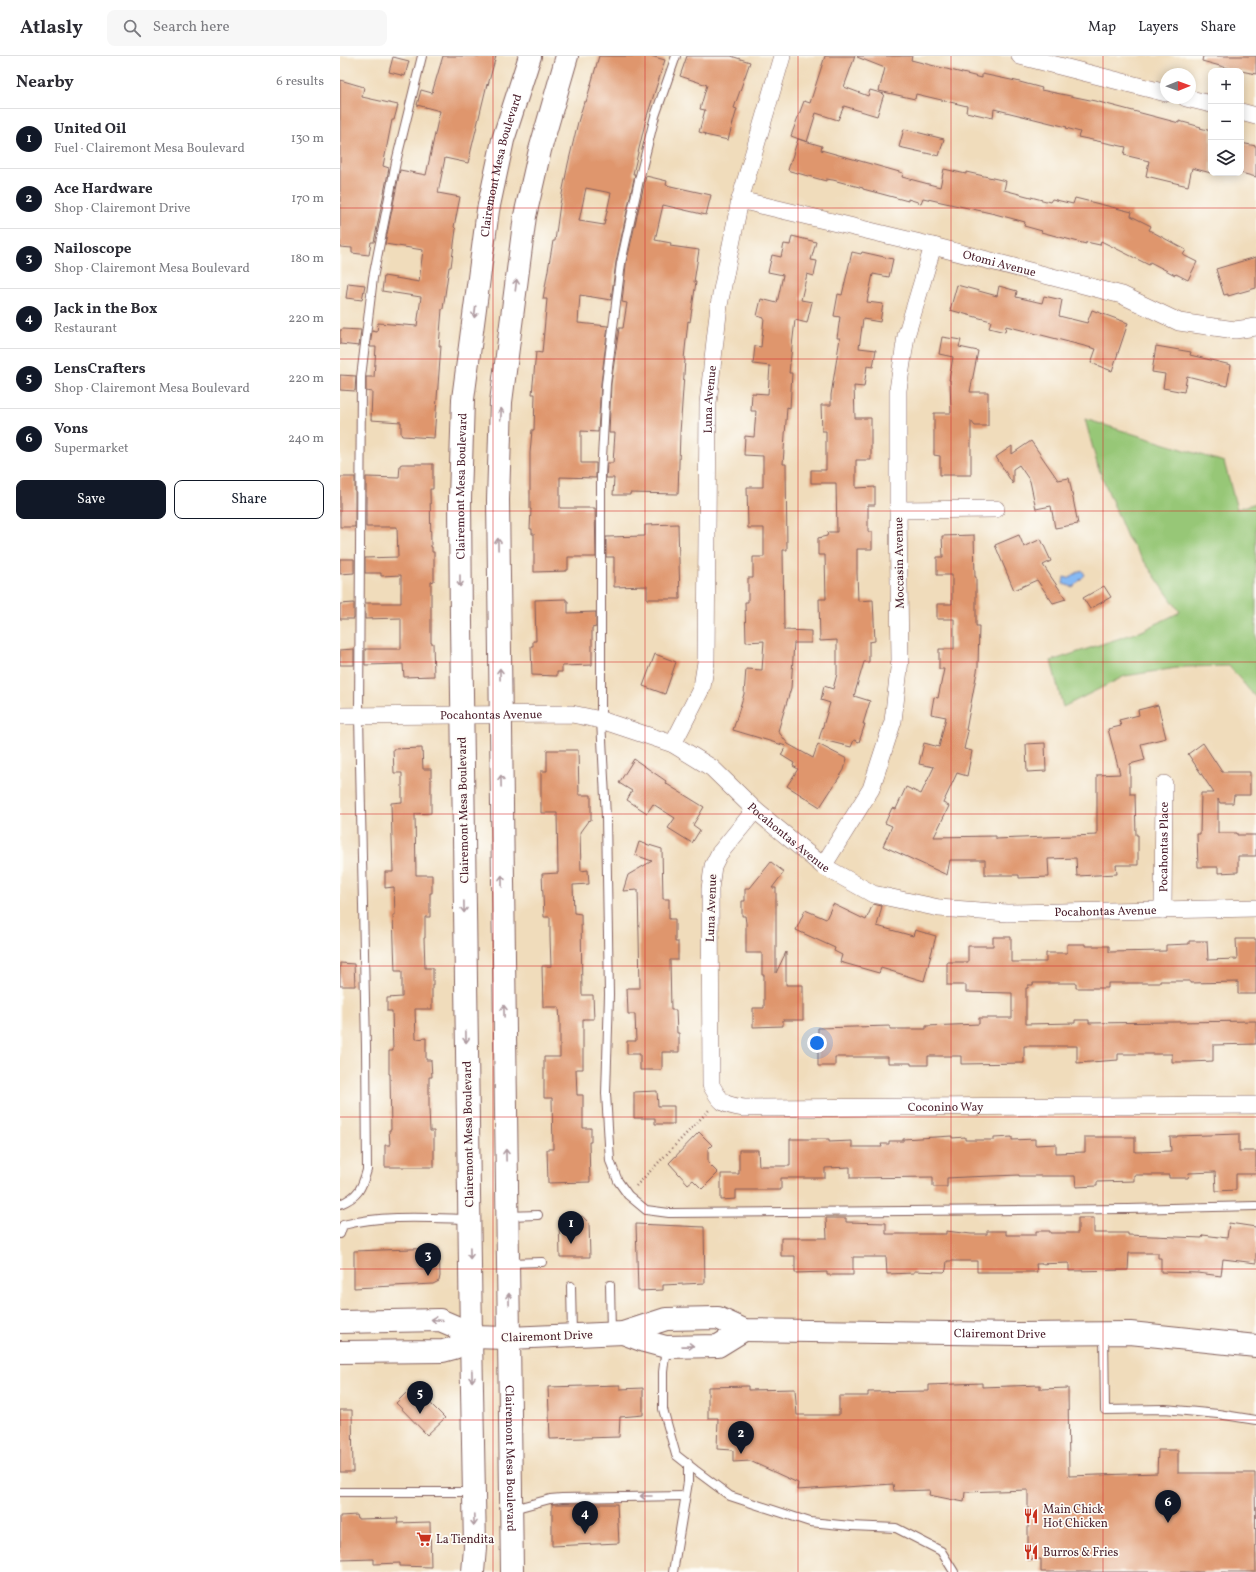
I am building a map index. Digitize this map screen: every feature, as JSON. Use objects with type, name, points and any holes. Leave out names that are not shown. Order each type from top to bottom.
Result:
[{"type":"main road","name":"Clairemont Mesa Boulevard","points":[[473,1572],[475,1548],[461,714],[460,499],[463,399],[488,210],[503,140],[530,56]]},
{"type":"main road","name":"Clairemont Mesa Boulevard","points":[[512,1572],[500,713],[498,500],[501,402],[525,216],[540,150],[567,56]]},
{"type":"main road","name":"Clairemont Drive","points":[[471,1337],[509,1338],[617,1334],[666,1319],[718,1318],[744,1330],[1019,1334],[1130,1332],[1256,1346]]},
{"type":"main road","points":[[340,1322],[440,1320],[454,1326],[471,1337],[454,1348],[443,1351],[340,1352]]},
{"type":"main road","name":"Clairemont Drive","points":[[617,1334],[666,1347],[718,1346],[744,1330]]},
{"type":"street","name":"Luna Avenue","points":[[673,744],[702,687],[706,662],[708,403],[719,305],[740,200],[782,56]]},
{"type":"street","points":[[1020,56],[1160,91]]},
{"type":"street","points":[[1196,100],[1208,103]]},
{"type":"street","points":[[1244,113],[1256,116]]},
{"type":"street","name":"Otomi Avenue","points":[[740,200],[933,246],[1122,295],[1179,322],[1235,330],[1256,327]]},
{"type":"street","name":"Moccasin Avenue","points":[[823,866],[871,789],[893,721],[900,660],[898,390],[906,336],[933,246]]},
{"type":"street","points":[[898,510],[996,509]]},
{"type":"street","name":"Pocahontas Avenue","points":[[340,716],[500,713],[572,714],[601,720],[673,744],[712,768],[755,810],[823,866],[873,894],[939,908],[1007,913],[1256,908]]},
{"type":"street","name":"Pocahontas Place","points":[[1163,910],[1164,784]]},
{"type":"street","name":"Luna Avenue","points":[[718,1099],[711,1085],[710,889],[713,866],[719,854],[755,810]]},
{"type":"street","name":"Coconino Way","points":[[718,1099],[730,1106],[744,1108],[1256,1105]]},
{"type":"lane","points":[[340,1204],[351,1199],[362,1187],[367,1170],[359,716],[361,377],[373,278],[396,162],[422,56]]},
{"type":"lane","points":[[676,56],[655,116],[621,263],[608,369],[601,476],[601,720],[606,817],[609,987],[606,1093],[610,1161],[618,1181],[628,1195],[646,1210],[669,1213],[1120,1210],[1256,1206]]},
{"type":"lane","points":[[507,1216],[538,1216]]},
{"type":"lane","points":[[340,1234],[343,1225],[385,1219],[469,1220]]},
{"type":"lane","points":[[508,1263],[542,1262]]},
{"type":"lane","points":[[610,1285],[617,1334]]},
{"type":"lane","points":[[571,1286],[572,1336]]},
{"type":"lane","points":[[1104,1333],[1105,1410],[1165,1409],[1218,1414],[1256,1420]]},
{"type":"lane","points":[[666,1347],[663,1372],[663,1409],[676,1454],[730,1496],[810,1522],[896,1528],[941,1551],[954,1572]]},
{"type":"lane","points":[[673,1572],[688,1482],[688,1463]]},
{"type":"lane","points":[[340,1492],[473,1492]]},
{"type":"lane","points":[[511,1510],[550,1499],[562,1498],[685,1496]]},
{"type":"path","points":[[628,1195],[718,1099]]},
{"type":"green space","points":[[1085,419],[1224,462],[1237,509],[1256,503],[1256,698],[1229,666],[1183,667],[1125,676],[1063,707],[1051,661],[1144,630],[1180,612],[1127,537],[1098,467]]},
{"type":"water","points":[[1082,570],[1085,575],[1073,587],[1063,584],[1064,577],[1068,578]]},
{"type":"building","points":[[443,56],[496,56],[488,85],[487,84],[468,163],[445,158],[438,193],[460,197],[454,227],[456,229],[451,267],[449,267],[442,309],[439,346],[441,346],[434,438],[402,436],[401,422],[371,420],[372,392],[366,391],[366,377],[374,377],[376,347],[370,347],[372,331],[377,332],[378,323],[417,326],[421,297],[382,291],[384,276],[419,282],[423,250],[385,244],[400,170],[426,175],[440,111],[417,105],[421,90],[432,93]]},
{"type":"building","points":[[599,56],[651,56],[665,60],[646,119],[633,174],[635,174],[616,262],[611,300],[580,295],[578,323],[608,326],[601,383],[598,432],[581,431],[581,463],[596,463],[596,478],[560,477],[560,508],[595,508],[596,557],[568,557],[568,570],[566,571],[534,572],[534,534],[532,534],[532,529],[530,529],[530,453],[532,430],[534,430],[535,394],[532,394],[536,352],[542,353],[547,299],[543,299],[553,241],[555,241],[560,204],[568,164],[578,122],[584,102],[586,102]],"holes":[[[586,188],[611,193],[604,225],[579,221]]]},
{"type":"building","points":[[687,56],[731,56],[750,62],[734,108],[737,109],[728,140],[705,135],[706,134],[699,132],[705,110],[700,109],[707,85],[680,76]]},
{"type":"building","points":[[825,56],[855,56],[844,87],[868,96],[870,90],[884,94],[877,116],[844,106],[838,120],[816,113],[807,142],[791,136],[804,101],[810,103]]},
{"type":"building","points":[[912,56],[911,60],[982,78],[982,74],[1016,81],[1042,88],[1041,90],[1095,101],[1179,123],[1179,121],[1201,127],[1200,128],[1208,130],[1208,172],[1192,168],[1188,186],[1146,176],[1149,161],[1124,155],[1126,147],[1078,137],[1080,132],[1066,128],[1067,127],[994,109],[993,118],[966,112],[967,106],[916,94],[915,99],[879,91],[885,68],[857,57]]},
{"type":"building","points":[[1203,56],[1256,56],[1256,74],[1244,72],[1244,68],[1227,68],[1202,61]]},
{"type":"building","points":[[393,57],[409,61],[405,76],[389,72]]},
{"type":"building","points":[[340,80],[364,87],[362,97],[398,105],[394,120],[392,120],[383,166],[389,168],[374,242],[371,242],[369,255],[352,253],[352,248],[340,247]]},
{"type":"building","points":[[904,129],[944,139],[939,156],[899,147]]},
{"type":"building","points":[[798,139],[822,146],[821,150],[903,173],[902,177],[940,187],[944,169],[966,174],[966,172],[1006,181],[1004,190],[1050,202],[1052,199],[1073,204],[1075,198],[1132,212],[1131,216],[1151,226],[1149,230],[1186,250],[1183,255],[1197,262],[1188,280],[1150,262],[1149,265],[1101,241],[1100,245],[1086,242],[1086,244],[1041,232],[1042,231],[1024,226],[1025,222],[995,214],[923,198],[921,203],[908,199],[908,201],[833,180],[826,179],[826,181],[790,171],[788,170]]},
{"type":"building","points":[[1244,144],[1256,146],[1256,177],[1244,174]]},
{"type":"building","points":[[646,176],[667,181],[666,185],[711,195],[706,215],[663,205],[655,240],[671,243],[670,246],[699,250],[694,282],[696,282],[690,322],[688,321],[684,359],[678,494],[630,493],[630,495],[613,495],[614,478],[606,478],[607,463],[613,463],[615,433],[609,433],[611,384],[619,328],[623,328],[627,303],[622,302],[626,264]]},
{"type":"building","points":[[792,236],[816,242],[811,260],[817,261],[814,276],[807,274],[801,300],[812,302],[807,323],[795,320],[789,373],[792,373],[790,408],[787,407],[783,464],[786,464],[787,550],[783,550],[784,630],[811,631],[811,643],[794,643],[791,688],[778,731],[788,744],[813,758],[818,744],[847,759],[844,770],[820,807],[787,786],[798,769],[793,766],[794,763],[781,755],[786,746],[733,730],[744,694],[746,669],[762,670],[764,641],[746,642],[745,602],[748,602],[748,578],[753,578],[753,557],[764,557],[764,528],[748,528],[747,487],[763,487],[763,456],[744,455],[745,436],[754,437],[756,411],[751,411],[752,393],[768,394],[770,366],[753,364],[755,346],[761,347],[764,318],[757,316],[761,299],[777,303],[783,275],[768,272],[772,255],[781,257],[784,244],[790,245]]},
{"type":"building","points":[[852,252],[861,254],[862,252],[893,259],[889,277],[873,274],[867,302],[883,304],[880,322],[863,319],[859,348],[876,350],[873,367],[867,366],[864,387],[854,386],[855,418],[871,418],[871,460],[856,460],[856,488],[875,487],[875,505],[868,505],[868,532],[872,532],[872,549],[857,549],[857,573],[858,601],[873,600],[875,641],[869,642],[869,662],[864,662],[854,696],[870,701],[863,724],[865,724],[859,742],[854,740],[851,747],[819,739],[830,703],[821,700],[824,686],[833,689],[837,674],[837,640],[820,641],[819,599],[826,599],[825,555],[818,555],[818,538],[827,536],[828,532],[837,532],[836,483],[811,483],[811,470],[826,470],[826,431],[822,431],[821,405],[831,405],[831,395],[840,338],[837,338],[840,317],[834,316],[838,294],[842,295]]},
{"type":"building","points":[[1256,257],[1256,288],[1228,296],[1228,294],[1224,295],[1216,269]]},
{"type":"building","points":[[348,283],[365,285],[362,300],[346,298]]},
{"type":"building","points":[[957,285],[997,296],[999,286],[1017,291],[1016,297],[1042,303],[1044,296],[1062,300],[1059,316],[1087,323],[1092,310],[1128,323],[1112,371],[1091,363],[1096,349],[1006,326],[1005,332],[989,328],[991,321],[950,310]]},
{"type":"building","points":[[340,330],[361,330],[359,346],[340,344]]},
{"type":"building","points":[[942,337],[961,340],[959,347],[978,351],[970,392],[988,392],[988,426],[975,426],[971,421],[971,475],[940,475],[940,456],[934,455],[934,413],[951,413],[949,380],[953,357],[939,354]]},
{"type":"building","points":[[1156,346],[1191,352],[1190,355],[1231,365],[1227,386],[1187,376],[1184,392],[1163,388],[1165,374],[1152,372]]},
{"type":"building","points":[[340,375],[356,376],[355,391],[340,390]]},
{"type":"building","points":[[1031,441],[1058,480],[1069,478],[1078,524],[1055,528],[1051,506],[1036,509],[1030,481],[1019,465],[1013,469],[1013,484],[996,457],[1012,446],[1012,454]]},
{"type":"building","points":[[433,464],[433,489],[430,489],[431,547],[432,552],[434,552],[434,581],[431,582],[431,643],[433,643],[434,676],[404,677],[403,664],[365,665],[365,649],[401,649],[401,618],[365,619],[365,603],[401,603],[401,575],[381,576],[381,573],[365,573],[365,558],[398,557],[397,527],[366,527],[366,477],[399,478],[400,465]]},
{"type":"building","points":[[340,477],[355,477],[355,527],[340,527]]},
{"type":"building","points":[[678,524],[680,599],[647,599],[647,586],[614,587],[614,557],[606,557],[606,537],[645,536],[645,525]]},
{"type":"building","points":[[974,535],[976,626],[979,626],[978,666],[964,749],[972,751],[967,776],[957,773],[943,803],[949,806],[934,837],[996,836],[996,839],[1097,835],[1097,775],[1120,774],[1108,729],[1121,726],[1119,720],[1139,715],[1138,710],[1158,705],[1166,738],[1141,744],[1145,760],[1130,764],[1130,794],[1135,794],[1136,835],[1138,835],[1138,865],[1116,865],[1117,874],[1077,876],[1076,858],[1048,859],[1049,877],[1019,878],[1019,875],[985,875],[985,860],[950,860],[947,875],[883,846],[892,826],[885,823],[892,808],[896,809],[906,787],[921,794],[934,767],[919,764],[924,743],[939,747],[946,717],[931,714],[934,697],[938,698],[944,669],[939,669],[939,649],[954,649],[954,619],[937,619],[937,604],[952,604],[952,575],[937,575],[937,557],[943,557],[942,536]]},
{"type":"building","points":[[1019,535],[1024,547],[1041,539],[1051,561],[1043,565],[1066,599],[1053,603],[1037,580],[1014,590],[995,545]]},
{"type":"building","points":[[340,559],[354,559],[354,573],[340,574]]},
{"type":"building","points":[[1104,586],[1111,597],[1090,609],[1083,598]]},
{"type":"building","points":[[566,599],[566,601],[568,601],[568,613],[596,612],[596,627],[592,628],[592,665],[562,666],[562,672],[557,672],[557,676],[532,675],[531,646],[533,646],[533,641],[536,641],[535,600]]},
{"type":"building","points":[[354,603],[354,619],[340,619],[340,604]]},
{"type":"building","points":[[354,649],[354,665],[340,665],[340,650]]},
{"type":"building","points":[[655,654],[676,662],[665,694],[643,686]]},
{"type":"building","points":[[1045,743],[1046,771],[1027,772],[1026,744]]},
{"type":"building","points":[[1203,743],[1222,772],[1250,772],[1250,795],[1234,795],[1233,803],[1220,803],[1218,799],[1218,833],[1256,835],[1256,856],[1238,856],[1238,872],[1218,873],[1218,867],[1198,867],[1197,834],[1200,834],[1201,793],[1214,793],[1188,754]]},
{"type":"building","points":[[422,748],[423,769],[431,769],[431,813],[415,814],[416,875],[432,875],[430,917],[425,917],[424,938],[425,968],[433,968],[433,985],[432,1009],[415,1009],[416,1039],[426,1038],[426,1060],[431,1060],[432,1077],[429,1077],[429,1109],[430,1131],[434,1131],[434,1167],[385,1167],[385,1145],[390,1145],[389,1130],[391,1130],[389,1051],[393,1051],[392,1011],[387,1011],[387,998],[402,997],[402,971],[395,971],[393,915],[395,915],[394,887],[385,888],[385,872],[393,872],[391,803],[402,802],[402,773],[394,773],[393,749]]},
{"type":"building","points":[[547,750],[578,750],[579,795],[591,795],[591,820],[588,821],[580,832],[581,871],[588,870],[589,884],[573,885],[574,913],[581,914],[582,995],[593,995],[594,1019],[583,1019],[583,1069],[576,1069],[577,1095],[583,1095],[583,1128],[591,1128],[591,1142],[589,1142],[590,1182],[548,1183],[547,1149],[553,1149],[552,1098],[544,1098],[544,1057],[560,1057],[560,1022],[558,1007],[543,1007],[542,966],[551,966],[550,917],[544,917],[542,874],[558,873],[557,813],[541,813],[541,771],[547,771]]},
{"type":"building","points":[[634,759],[666,781],[665,783],[704,807],[693,825],[700,830],[692,843],[668,828],[675,818],[653,804],[647,813],[627,800],[632,791],[619,783]]},
{"type":"building","points":[[639,842],[662,849],[663,899],[669,899],[669,919],[675,919],[675,942],[678,942],[678,960],[670,960],[671,1010],[676,1010],[677,1033],[679,1033],[679,1052],[662,1052],[662,1070],[640,1070],[640,1054],[627,1054],[627,1041],[636,1041],[635,1014],[628,1014],[627,988],[640,988],[638,890],[623,891],[628,875],[652,861],[635,855]]},
{"type":"building","points":[[771,862],[784,872],[772,888],[776,888],[776,973],[786,952],[786,985],[803,985],[803,1020],[783,1020],[783,1026],[753,1027],[753,1008],[764,1008],[764,975],[762,975],[762,953],[746,953],[746,923],[745,916],[742,916],[742,901],[745,901],[745,888],[750,888]]},
{"type":"building","points":[[833,904],[866,920],[873,904],[882,906],[877,926],[913,936],[915,930],[936,936],[924,981],[881,968],[879,973],[840,962],[842,955],[834,951],[835,948],[796,930],[805,910],[826,919]]},
{"type":"building","points":[[993,937],[1011,937],[1011,962],[1046,962],[1046,953],[1067,953],[1067,944],[1109,946],[1109,952],[1166,951],[1166,945],[1189,944],[1189,941],[1207,941],[1208,960],[1237,959],[1236,939],[1256,939],[1256,994],[1238,994],[1238,982],[1190,983],[1190,981],[1160,981],[1160,983],[1108,983],[1108,988],[1076,988],[1076,983],[1033,983],[1033,985],[1028,985],[1028,988],[1026,988],[1026,1024],[1075,1023],[1075,1020],[1089,1020],[1089,1023],[1256,1021],[1256,1044],[1213,1045],[1213,1061],[1172,1062],[1172,1054],[1118,1054],[1118,1060],[1077,1063],[1077,1046],[1024,1046],[1024,1063],[961,1064],[961,1056],[928,1056],[928,1065],[911,1065],[911,1063],[888,1063],[888,1057],[835,1057],[835,1066],[818,1066],[818,1028],[890,1026],[890,1029],[926,1029],[926,1026],[979,1024],[979,1018],[1012,1018],[1012,993],[966,992],[966,985],[947,985],[947,962],[968,962],[968,946],[993,946]]},
{"type":"building","points":[[340,963],[354,964],[355,986],[340,986]]},
{"type":"building","points":[[657,1091],[658,1106],[674,1106],[674,1124],[655,1124],[655,1118],[634,1118],[634,1092]]},
{"type":"building","points":[[699,1132],[712,1145],[708,1149],[708,1163],[718,1173],[702,1189],[693,1180],[688,1184],[669,1163]]},
{"type":"building","points":[[1239,1134],[1239,1151],[1256,1151],[1256,1174],[1236,1174],[1236,1190],[1216,1191],[1215,1172],[1189,1173],[1188,1178],[1169,1178],[1169,1175],[1134,1175],[1134,1181],[1097,1182],[1097,1186],[1076,1187],[1075,1176],[1019,1175],[947,1178],[947,1187],[933,1187],[933,1177],[850,1178],[850,1167],[825,1168],[825,1178],[781,1178],[781,1190],[736,1190],[736,1199],[721,1200],[721,1174],[739,1174],[739,1150],[758,1150],[759,1166],[790,1166],[790,1139],[829,1139],[829,1142],[852,1141],[852,1147],[882,1147],[881,1144],[889,1144],[889,1141],[903,1141],[903,1139],[952,1136],[952,1138],[965,1137],[965,1140],[994,1140],[994,1138],[1012,1137],[1012,1140],[1035,1139],[1035,1145],[1056,1144],[1056,1153],[1085,1152],[1085,1137],[1135,1137],[1135,1152],[1171,1151],[1170,1137]]},
{"type":"building","points":[[582,1216],[589,1223],[590,1257],[560,1257],[559,1217]]},
{"type":"building","points":[[826,1218],[846,1218],[846,1222],[886,1223],[886,1234],[946,1234],[946,1231],[987,1234],[987,1231],[1006,1231],[1006,1235],[1036,1235],[1036,1231],[1050,1231],[1050,1233],[1078,1233],[1078,1218],[1094,1218],[1094,1233],[1128,1233],[1128,1235],[1202,1238],[1203,1235],[1227,1238],[1229,1223],[1256,1227],[1256,1263],[1223,1259],[1221,1276],[1198,1273],[1161,1272],[1161,1258],[1158,1258],[1158,1253],[1129,1253],[1128,1270],[1069,1271],[1069,1263],[1036,1264],[1037,1272],[977,1272],[977,1261],[947,1261],[946,1270],[944,1272],[914,1271],[914,1273],[887,1274],[886,1257],[853,1257],[853,1275],[827,1275],[827,1272],[795,1273],[795,1256],[781,1256],[781,1238],[827,1238]]},
{"type":"building","points":[[636,1224],[704,1227],[705,1283],[663,1285],[663,1290],[638,1291]]},
{"type":"building","points":[[439,1248],[440,1276],[439,1281],[433,1284],[354,1288],[354,1251]]},
{"type":"building","points":[[982,1383],[982,1387],[1040,1385],[1040,1389],[1068,1388],[1069,1476],[1157,1473],[1158,1450],[1178,1450],[1178,1473],[1255,1473],[1256,1572],[1041,1572],[1041,1559],[1028,1560],[1028,1490],[965,1492],[964,1502],[929,1495],[930,1490],[894,1491],[893,1484],[797,1490],[798,1483],[750,1461],[733,1462],[733,1450],[717,1449],[718,1418],[708,1418],[708,1387],[748,1386],[748,1390],[795,1389],[797,1415],[839,1415],[839,1396],[868,1396],[868,1392],[929,1391],[929,1385]]},
{"type":"building","points":[[620,1385],[620,1389],[643,1388],[643,1415],[620,1417],[619,1437],[550,1439],[548,1387]]},
{"type":"building","points":[[413,1386],[445,1418],[427,1435],[396,1403]]},
{"type":"building","points":[[340,1410],[352,1410],[353,1472],[340,1472]]},
{"type":"building","points":[[552,1504],[617,1504],[619,1543],[552,1546]]},
{"type":"building","points":[[357,1515],[358,1519],[398,1518],[397,1523],[430,1522],[431,1567],[400,1566],[400,1563],[374,1564],[374,1559],[340,1560],[340,1516]]},
{"type":"place","name":"United Oil","points":[[571,1244]]},
{"type":"place","name":"Nailoscope","points":[[428,1276]]},
{"type":"place","name":"LensCrafters","points":[[420,1414]]},
{"type":"place","name":"Ace Hardware","points":[[741,1454]]},
{"type":"place","name":"Main Chick Hot Chicken","points":[[1031,1516]]},
{"type":"place","name":"Vons","points":[[1168,1523]]},
{"type":"place","name":"Jack in the Box","points":[[585,1534]]},
{"type":"place","name":"La Tiendita","points":[[424,1539]]},
{"type":"place","name":"Burros & Fries","points":[[1031,1552]]}]
